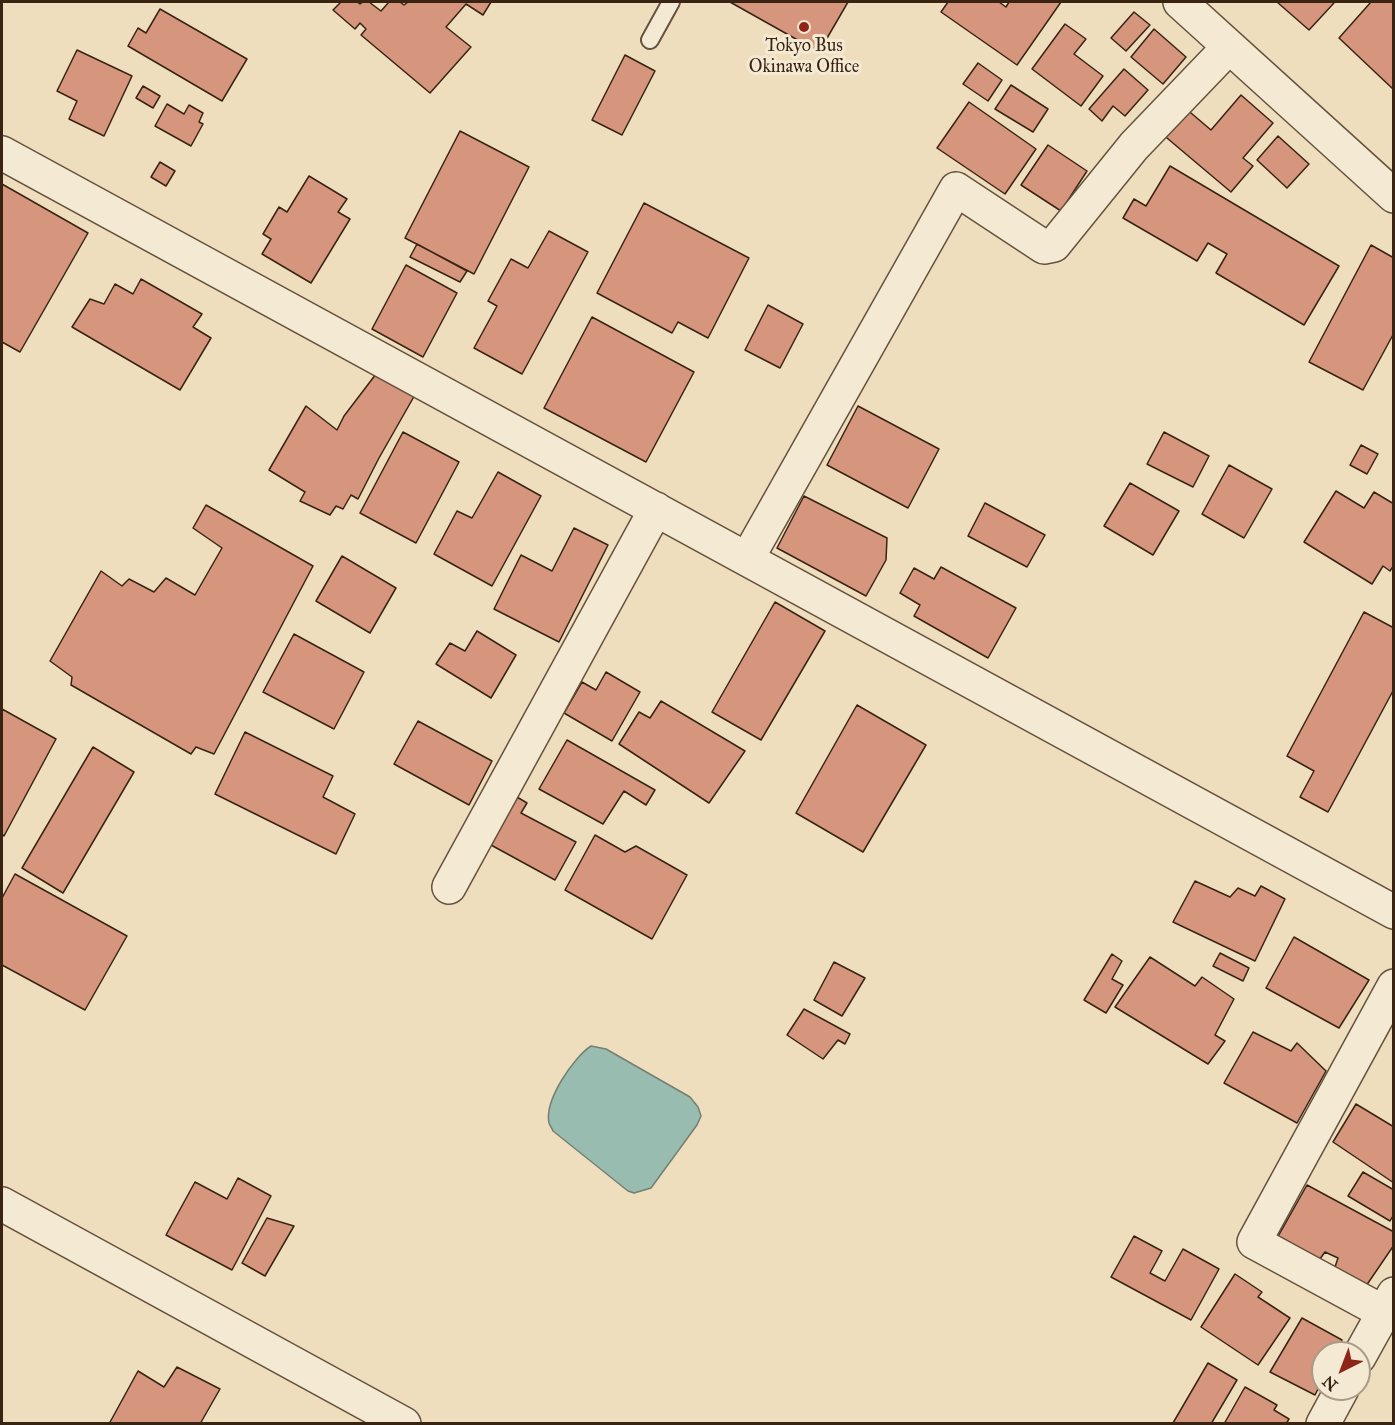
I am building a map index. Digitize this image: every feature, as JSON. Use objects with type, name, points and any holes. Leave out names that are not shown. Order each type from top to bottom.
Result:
[{"type":"street","points":[[1180,2],[1394,196]]},
{"type":"street","points":[[747,559],[956,189],[1044,247],[1054,245],[1134,146],[1229,46]]},
{"type":"street","points":[[2,153],[1394,912]]},
{"type":"street","points":[[449,887],[656,509]]},
{"type":"street","points":[[1368,1341],[1388,1303],[1254,1242],[1394,986]]},
{"type":"street","points":[[2,1204],[404,1424]]},
{"type":"street","points":[[1323,1424],[1335,1401]]},
{"type":"lane","points":[[651,40],[671,2]]},
{"type":"water","points":[[591,1046],[606,1049],[690,1097],[698,1107],[701,1116],[697,1125],[651,1188],[634,1193],[628,1191],[553,1131],[549,1124],[551,1103],[556,1091],[569,1069]]},
{"type":"building","points":[[341,2],[360,4],[369,2],[381,11],[389,2],[400,2],[404,5],[408,2],[491,2],[483,15],[466,4],[446,27],[471,47],[430,93],[361,35],[366,29],[360,23],[355,29],[333,10]]},
{"type":"building","name":"Tokyo Bus Okinawa Office","points":[[730,2],[848,2],[819,52]]},
{"type":"building","points":[[948,2],[999,2],[1006,7],[1009,2],[1061,2],[1017,65],[941,12]]},
{"type":"building","points":[[1277,2],[1332,2],[1334,3],[1309,30]]},
{"type":"building","points":[[1371,2],[1394,2],[1394,90],[1339,38]]},
{"type":"building","points":[[160,9],[247,59],[222,101],[128,46],[138,28],[146,33]]},
{"type":"building","points":[[1134,12],[1150,25],[1126,51],[1111,38]]},
{"type":"building","points":[[1065,24],[1086,39],[1074,54],[1103,76],[1081,106],[1032,69]]},
{"type":"building","points":[[1154,29],[1186,57],[1163,84],[1131,57]]},
{"type":"building","points":[[77,50],[132,76],[104,136],[69,119],[77,101],[57,91]]},
{"type":"building","points":[[625,55],[655,71],[622,135],[592,120]]},
{"type":"building","points":[[978,63],[1002,80],[988,101],[963,84]]},
{"type":"building","points":[[1124,69],[1148,90],[1125,116],[1113,106],[1102,121],[1089,109]]},
{"type":"building","points":[[1011,85],[1048,109],[1033,132],[995,109]]},
{"type":"building","points":[[143,86],[160,96],[153,108],[136,98]]},
{"type":"building","points":[[1241,95],[1273,123],[1243,158],[1253,166],[1231,192],[1161,133],[1184,107],[1211,130]]},
{"type":"building","points":[[969,102],[1036,149],[1005,194],[937,148]]},
{"type":"building","points":[[167,104],[184,114],[189,105],[203,113],[199,122],[203,124],[191,146],[155,126]]},
{"type":"building","points":[[460,131],[529,167],[474,274],[405,238]]},
{"type":"building","points":[[1278,136],[1309,164],[1287,188],[1257,160]]},
{"type":"building","points":[[1048,145],[1087,171],[1061,211],[1021,185]]},
{"type":"building","points":[[160,162],[175,171],[166,186],[151,177]]},
{"type":"building","points":[[1170,166],[1339,266],[1304,325],[1216,273],[1227,254],[1208,243],[1197,261],[1123,218],[1134,199],[1146,206]]},
{"type":"building","points":[[309,176],[347,199],[338,212],[350,219],[311,283],[262,254],[271,239],[263,234],[279,207],[287,212]]},
{"type":"building","points":[[2,184],[88,233],[20,352],[2,342]]},
{"type":"building","points":[[644,203],[749,258],[708,338],[678,322],[672,333],[597,293]]},
{"type":"building","points":[[549,231],[588,252],[522,374],[474,348],[497,306],[488,301],[511,259],[528,268]]},
{"type":"building","points":[[417,244],[467,271],[460,282],[410,257]]},
{"type":"building","points":[[1371,245],[1394,258],[1394,333],[1363,390],[1309,362]]},
{"type":"building","points":[[406,265],[457,293],[423,357],[372,329]]},
{"type":"building","points":[[141,279],[202,314],[193,327],[211,338],[180,390],[72,327],[90,299],[104,304],[115,284],[133,294]]},
{"type":"building","points":[[768,305],[803,324],[780,368],[745,350]]},
{"type":"building","points":[[592,317],[694,372],[646,462],[544,408]]},
{"type":"building","points":[[376,374],[416,393],[358,499],[351,495],[343,509],[336,506],[330,515],[300,501],[305,492],[269,470],[306,406],[337,430],[344,416]]},
{"type":"building","points":[[858,406],[939,449],[908,508],[827,465]]},
{"type":"building","points":[[403,432],[459,462],[416,543],[360,513]]},
{"type":"building","points":[[1164,432],[1209,456],[1193,487],[1147,464]]},
{"type":"building","points":[[1361,445],[1378,454],[1367,474],[1350,465]]},
{"type":"building","points":[[1229,465],[1272,489],[1244,538],[1202,514]]},
{"type":"building","points":[[498,472],[541,496],[492,586],[434,554],[457,511],[472,518]]},
{"type":"building","points":[[1130,483],[1179,511],[1153,555],[1104,526]]},
{"type":"building","points":[[1336,491],[1364,508],[1374,492],[1394,504],[1394,565],[1390,571],[1383,566],[1372,584],[1304,542]]},
{"type":"building","points":[[804,496],[887,538],[886,560],[866,596],[777,548]]},
{"type":"building","points":[[985,503],[1045,535],[1027,567],[968,536]]},
{"type":"building","points":[[206,505],[313,566],[214,754],[196,747],[191,754],[71,685],[72,677],[50,661],[101,571],[122,586],[129,579],[154,592],[166,578],[195,595],[222,548],[193,528]]},
{"type":"building","points":[[574,528],[608,545],[559,642],[494,609],[521,555],[552,571]]},
{"type":"building","points":[[342,556],[396,588],[370,633],[316,601]]},
{"type":"building","points":[[941,567],[1016,608],[988,658],[914,616],[920,605],[900,593],[914,568],[934,579]]},
{"type":"building","points":[[775,602],[825,631],[761,740],[712,712]]},
{"type":"building","points":[[1364,612],[1394,628],[1394,689],[1328,812],[1300,797],[1314,771],[1287,756]]},
{"type":"building","points":[[477,631],[516,655],[491,698],[436,664],[450,643],[465,651]]},
{"type":"building","points":[[294,634],[364,672],[334,729],[263,692]]},
{"type":"building","points":[[606,672],[640,692],[612,741],[564,713],[582,682],[596,690]]},
{"type":"building","points":[[661,701],[745,751],[709,803],[619,744],[639,712],[650,718]]},
{"type":"building","points":[[857,705],[926,745],[863,852],[796,813]]},
{"type":"building","points":[[2,709],[56,739],[4,836],[2,834]]},
{"type":"building","points":[[418,721],[492,761],[469,805],[394,764]]},
{"type":"building","points":[[245,732],[333,776],[323,797],[355,814],[336,854],[215,794]]},
{"type":"building","points":[[567,740],[655,790],[646,805],[624,791],[603,824],[539,789]]},
{"type":"building","points":[[93,747],[134,772],[63,893],[22,868]]},
{"type":"building","points":[[517,797],[527,803],[521,813],[576,842],[555,880],[491,845]]},
{"type":"building","points":[[595,835],[625,852],[636,846],[687,875],[652,939],[565,890]]},
{"type":"building","points":[[15,874],[127,936],[85,1010],[2,965],[2,898]]},
{"type":"building","points":[[1195,881],[1230,897],[1238,888],[1255,896],[1261,886],[1285,899],[1255,961],[1173,922]]},
{"type":"building","points":[[1294,937],[1369,980],[1339,1028],[1266,988]]},
{"type":"building","points":[[1220,953],[1249,968],[1243,981],[1213,966]]},
{"type":"building","points":[[1112,954],[1122,961],[1112,979],[1123,985],[1106,1013],[1084,1000]]},
{"type":"building","points":[[1150,957],[1195,986],[1202,977],[1234,999],[1215,1035],[1225,1041],[1208,1064],[1115,1007]]},
{"type":"building","points":[[834,962],[865,978],[842,1016],[814,1000]]},
{"type":"building","points":[[804,1009],[850,1034],[845,1044],[838,1040],[823,1059],[787,1035]]},
{"type":"building","points":[[1253,1032],[1291,1051],[1297,1043],[1326,1071],[1297,1123],[1224,1083]]},
{"type":"building","points":[[1356,1104],[1394,1127],[1394,1183],[1333,1142]]},
{"type":"building","points":[[1363,1172],[1394,1190],[1394,1214],[1390,1221],[1348,1196]]},
{"type":"building","points":[[238,1178],[271,1196],[232,1270],[166,1235],[195,1182],[227,1199]]},
{"type":"building","points":[[1307,1185],[1394,1232],[1394,1245],[1366,1286],[1334,1270],[1338,1258],[1325,1252],[1317,1263],[1276,1240]]},
{"type":"building","points":[[267,1218],[294,1226],[265,1276],[242,1263]]},
{"type":"building","points":[[1134,1236],[1162,1251],[1150,1273],[1165,1281],[1183,1249],[1219,1269],[1191,1320],[1111,1277]]},
{"type":"building","points":[[1235,1274],[1262,1292],[1258,1297],[1290,1318],[1258,1365],[1201,1327]]},
{"type":"building","points":[[1302,1318],[1342,1340],[1311,1341],[1311,1393],[1270,1372]]},
{"type":"building","points":[[1208,1363],[1237,1380],[1211,1424],[1173,1423]]},
{"type":"building","points":[[177,1367],[220,1389],[200,1424],[109,1424],[138,1371],[164,1387]]},
{"type":"building","points":[[1245,1387],[1277,1405],[1274,1410],[1289,1419],[1286,1424],[1224,1424]]},
{"type":"place","name":"Tokyo Bus Okinawa Office","points":[[804,27]]}]
